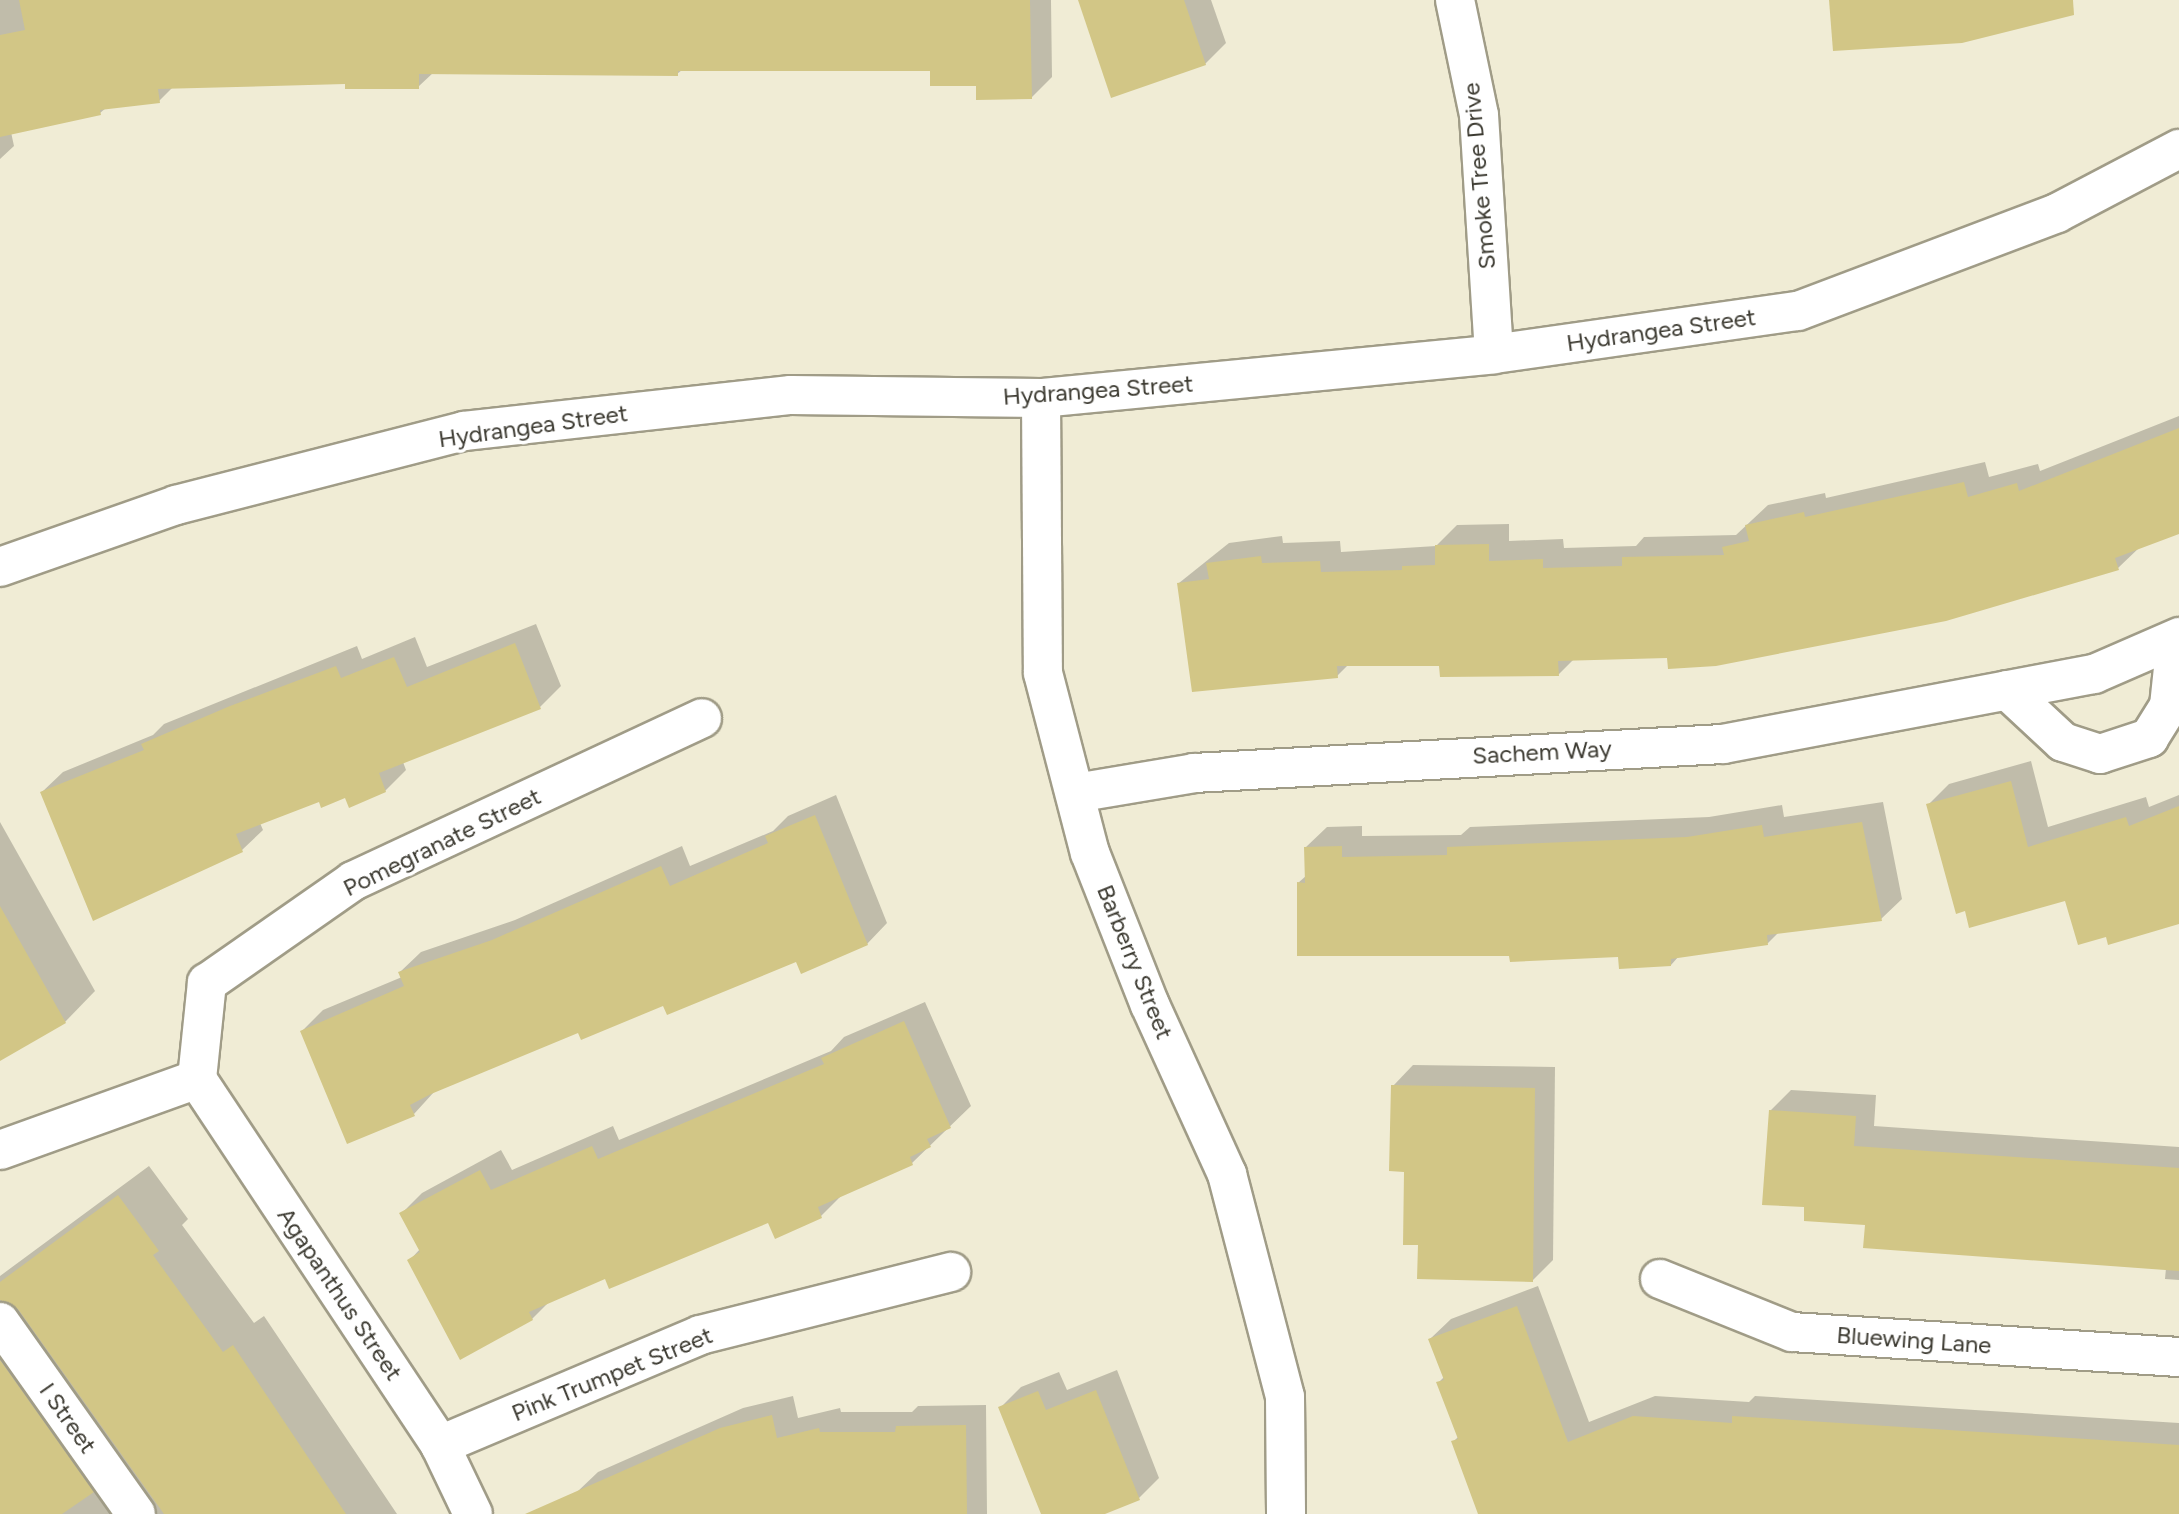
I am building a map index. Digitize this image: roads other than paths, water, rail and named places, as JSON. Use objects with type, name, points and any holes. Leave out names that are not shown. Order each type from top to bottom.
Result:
[{"type":"street","name":"Smoke Tree Drive","points":[[1455,0],[1479,115],[1493,354]]},
{"type":"street","name":"Hydrangea Street","points":[[0,567],[176,505],[464,431],[791,396],[1041,398],[1493,354],[1798,311],[2057,213],[2179,149]]},
{"type":"street","name":"Barberry Street","points":[[1041,398],[1043,673],[1090,853],[1145,992],[1227,1174],[1285,1397],[1286,1514]]},
{"type":"street","name":"Sachem Way","points":[[2007,690],[2063,742],[2100,754],[2148,738],[2169,706],[2178,638]]},
{"type":"street","name":"Sachem Way","points":[[1075,793],[1194,773],[1723,744],[2094,674],[2178,638]]},
{"type":"street","name":"Pomegranate Street","points":[[197,1079],[207,984],[352,881],[702,718]]},
{"type":"street","points":[[0,1150],[197,1079]]},
{"type":"street","name":"Agapanthus Street","points":[[197,1079],[440,1445],[473,1514]]},
{"type":"street","name":"Pink Trumpet Street","points":[[440,1445],[699,1335],[951,1272]]},
{"type":"street","name":"Bluewing Lane","points":[[1660,1279],[1792,1332],[2179,1357]]},
{"type":"street","name":"I Street","points":[[0,1322],[136,1514]]}]
